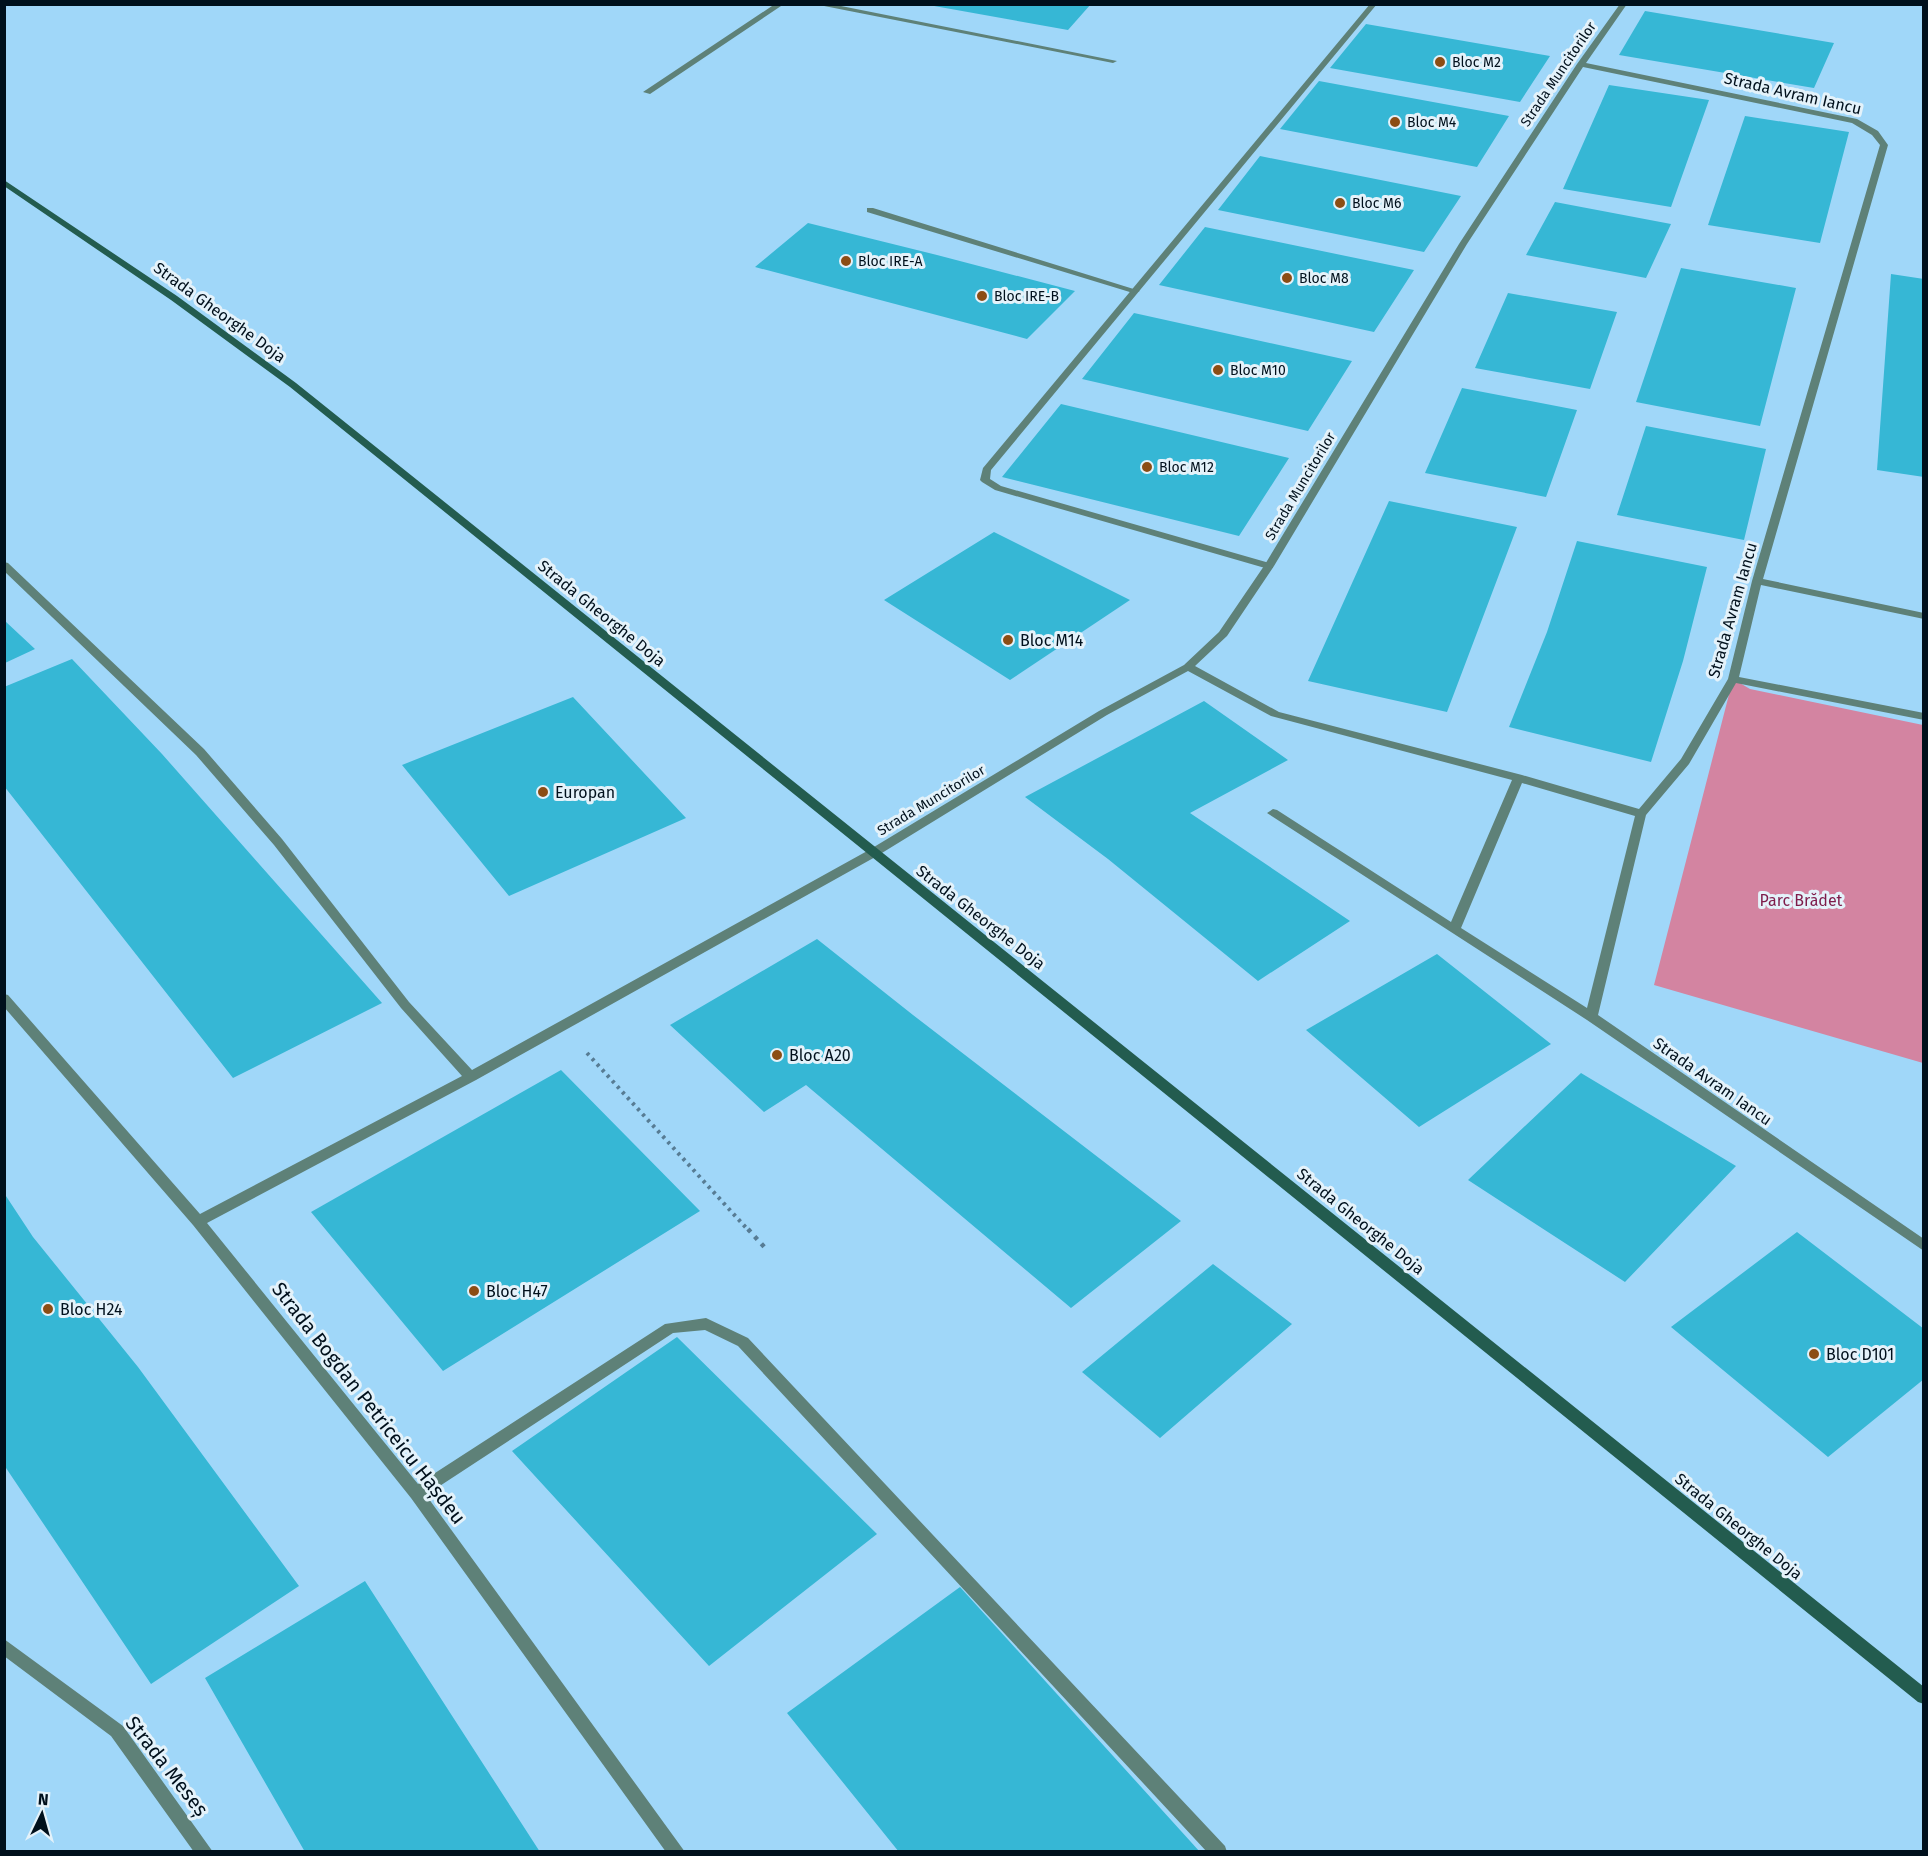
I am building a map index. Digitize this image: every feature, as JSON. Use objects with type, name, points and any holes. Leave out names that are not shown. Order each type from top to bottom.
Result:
[{"type":"main road","name":"Strada Gheorghe Doja","points":[[4,182],[164,291],[293,385],[873,853],[1447,1311],[1923,1697]]},
{"type":"street","points":[[647,92],[781,4]]},
{"type":"street","points":[[817,4],[1113,61]]},
{"type":"street","points":[[1269,566],[998,488],[985,480],[986,470],[1374,4]]},
{"type":"street","points":[[1619,4],[1624,5]]},
{"type":"street","name":"Strada Muncitorilor","points":[[198,1221],[471,1077],[873,853],[1103,713],[1188,667],[1223,634],[1269,566],[1463,244],[1581,64],[1624,5]]},
{"type":"street","name":"Strada Avram Iancu","points":[[1581,64],[1854,121],[1875,133],[1884,145],[1757,581],[1733,679],[1685,761],[1641,814],[1591,1017],[1923,1246]]},
{"type":"street","points":[[870,210],[1136,291]]},
{"type":"street","points":[[4,565],[200,752],[278,842],[405,1005],[471,1077]]},
{"type":"street","points":[[1757,581],[1923,616]]},
{"type":"street","points":[[1188,667],[1275,714],[1518,778],[1641,814]]},
{"type":"street","points":[[1733,679],[1923,717]]},
{"type":"street","points":[[1454,929],[1518,778]]},
{"type":"street","points":[[1273,813],[1591,1017]]},
{"type":"street","name":"Strada Bogdan Petriceicu Hașdeu","points":[[4,998],[198,1221],[416,1493],[677,1851]]},
{"type":"street","points":[[416,1493],[670,1328],[706,1324],[742,1342],[1220,1851]]},
{"type":"street","name":"Strada Meseș","points":[[4,1646],[117,1731],[205,1851]]},
{"type":"path","points":[[562,1026],[765,1250]]},
{"type":"green space","name":"Parc Brădet","points":[[1733,679],[1750,689],[1923,725],[1923,1063],[1654,985]]},
{"type":"building","points":[[923,4],[1091,4],[1068,30]]},
{"type":"building","points":[[1645,11],[1834,43],[1814,88],[1619,55]]},
{"type":"building","name":"Bloc M2","points":[[1366,24],[1550,56],[1520,102],[1330,68]]},
{"type":"building","name":"Bloc M4","points":[[1319,81],[1509,116],[1477,167],[1280,129]]},
{"type":"building","points":[[1609,85],[1709,100],[1671,207],[1563,189]]},
{"type":"building","points":[[1745,116],[1849,132],[1820,243],[1708,225]]},
{"type":"building","name":"Bloc M6","points":[[1260,156],[1461,196],[1424,252],[1218,210]]},
{"type":"building","points":[[1555,202],[1671,224],[1646,278],[1526,255]]},
{"type":"building","points":[[808,223],[1075,291],[1027,339],[755,267]]},
{"type":"building","name":"Bloc M8","points":[[1205,227],[1414,270],[1374,332],[1159,285]]},
{"type":"building","points":[[1681,268],[1796,288],[1760,426],[1636,402]]},
{"type":"building","points":[[1891,274],[1924,279],[1924,477],[1877,470]]},
{"type":"building","points":[[1508,293],[1617,312],[1590,389],[1475,368]]},
{"type":"building","name":"Bloc M10","points":[[1134,313],[1352,361],[1308,431],[1082,379]]},
{"type":"building","points":[[1462,388],[1577,410],[1546,497],[1425,473]]},
{"type":"building","name":"Bloc M12","points":[[1061,404],[1289,458],[1239,536],[1002,477]]},
{"type":"building","points":[[1646,426],[1766,449],[1744,540],[1617,515]]},
{"type":"building","points":[[1389,501],[1517,527],[1447,712],[1308,681]]},
{"type":"building","name":"Bloc M14","points":[[994,532],[1130,600],[1010,680],[884,600]]},
{"type":"building","points":[[1577,541],[1707,567],[1683,661],[1651,762],[1509,727],[1547,632]]},
{"type":"building","points":[[5,621],[35,649],[5,663]]},
{"type":"building","points":[[72,659],[162,754],[382,1003],[233,1078],[4,786],[4,687]]},
{"type":"building","name":"Europan","points":[[573,697],[686,818],[509,896],[402,765]]},
{"type":"building","points":[[1204,701],[1288,760],[1190,813],[1350,921],[1258,981],[1108,859],[1025,797]]},
{"type":"building","points":[[817,939],[1181,1221],[1071,1308],[806,1085],[764,1112],[670,1025]]},
{"type":"building","points":[[1437,954],[1551,1044],[1419,1127],[1306,1030]]},
{"type":"building","name":"Bloc H47","points":[[561,1070],[700,1211],[443,1371],[311,1212]]},
{"type":"building","points":[[1581,1073],[1736,1166],[1625,1282],[1468,1180]]},
{"type":"building","points":[[4,1193],[33,1237],[138,1367],[299,1586],[151,1684],[4,1465]]},
{"type":"building","name":"Bloc D101","points":[[1797,1232],[1924,1329],[1924,1379],[1828,1457],[1671,1327]]},
{"type":"building","points":[[1213,1264],[1292,1324],[1160,1438],[1082,1372]]},
{"type":"building","points":[[677,1337],[877,1534],[709,1666],[512,1451]]},
{"type":"building","points":[[365,1581],[540,1852],[305,1852],[205,1678]]},
{"type":"building","points":[[960,1587],[1200,1852],[899,1852],[787,1713]]},
{"type":"place","name":"Bloc M2","points":[[1440,62]]},
{"type":"place","name":"Bloc M4","points":[[1395,122]]},
{"type":"place","name":"Bloc M6","points":[[1340,203]]},
{"type":"place","name":"Bloc IRE-A","points":[[846,261]]},
{"type":"place","name":"Bloc M8","points":[[1287,278]]},
{"type":"place","name":"Bloc IRE-B","points":[[982,296]]},
{"type":"place","name":"Bloc M10","points":[[1218,370]]},
{"type":"place","name":"Bloc M12","points":[[1147,467]]},
{"type":"place","name":"Bloc M14","points":[[1008,640]]},
{"type":"place","name":"Europan","points":[[543,792]]},
{"type":"place","name":"Bloc A20","points":[[777,1055]]},
{"type":"place","name":"Bloc H47","points":[[474,1291]]},
{"type":"place","name":"Bloc H24","points":[[48,1309]]},
{"type":"place","name":"Bloc D101","points":[[1814,1354]]}]
